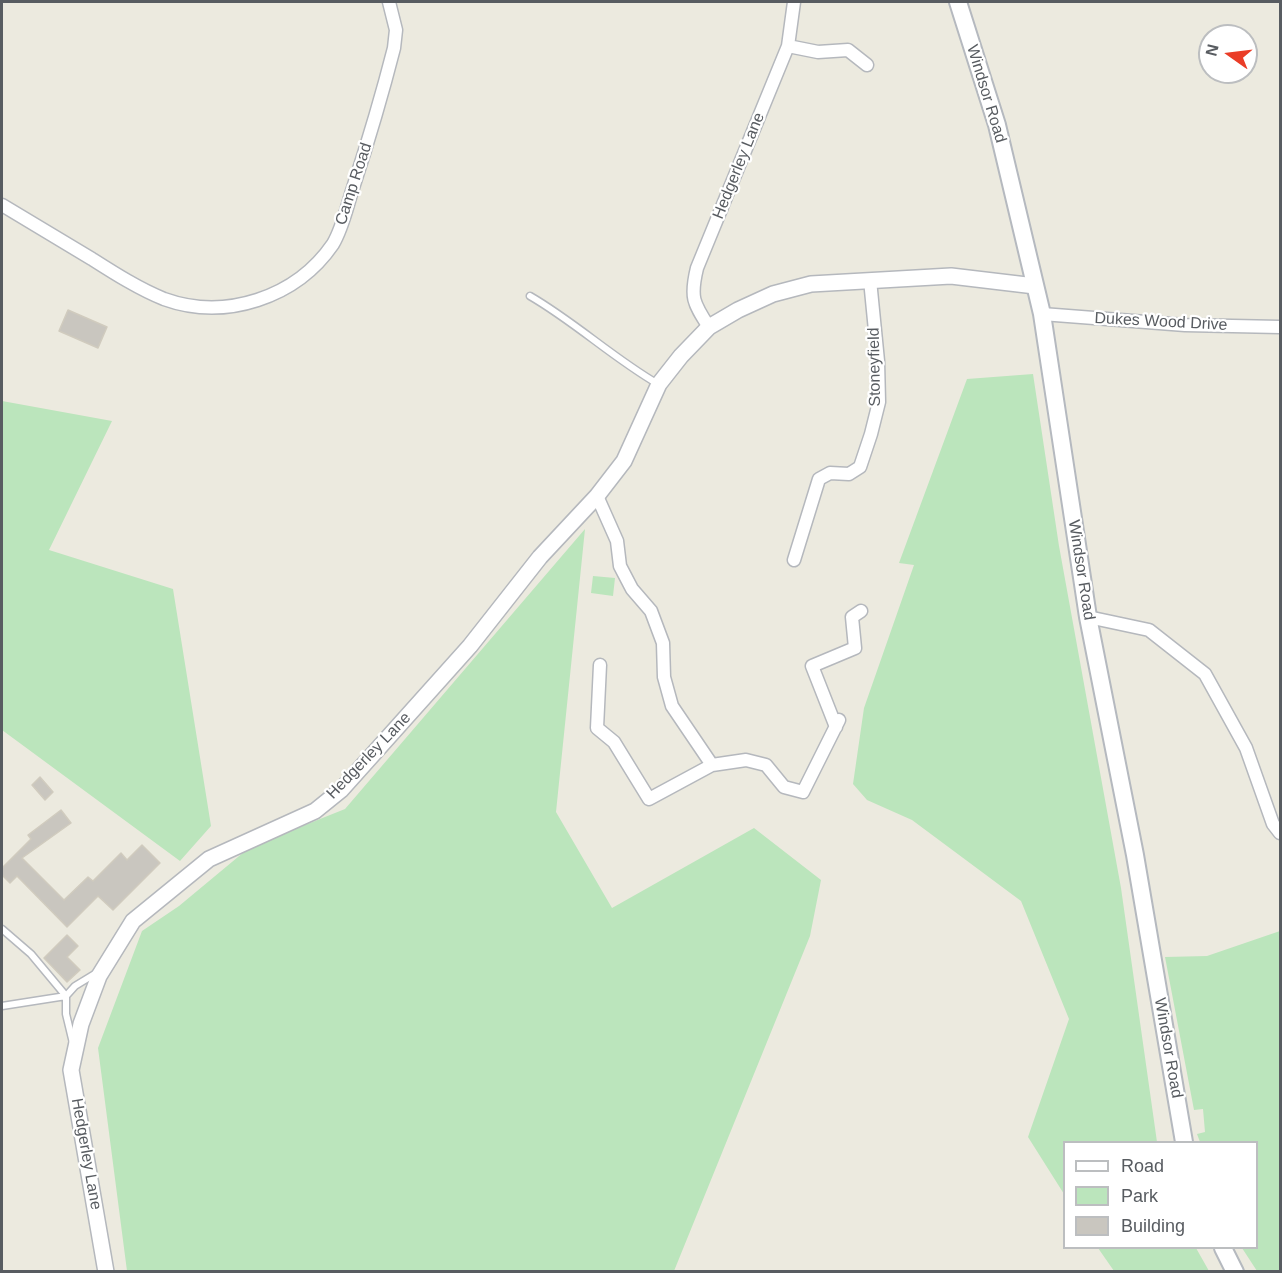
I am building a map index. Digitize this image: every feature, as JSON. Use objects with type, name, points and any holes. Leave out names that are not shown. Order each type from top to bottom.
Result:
[{"type":"main road","name":"Windsor Road","points":[[958,2],[997,125],[1042,314],[1088,617],[1135,855],[1184,1141]]},
{"type":"main road","points":[[1224,1249],[1235,1272]]},
{"type":"street","name":"Camp Road","points":[[2,206],[114,273],[170,301],[187,306],[213,308],[235,306],[256,301],[281,290],[307,273],[332,244],[346,213],[394,48],[396,30],[389,2]]},
{"type":"street","name":"Hedgerley Lane","points":[[709,327],[694,304],[692,289],[697,268],[788,46],[794,2]]},
{"type":"street","points":[[788,46],[818,52],[848,50],[867,65]]},
{"type":"street","name":"Hedgerley Lane","points":[[106,1272],[71,1070],[81,1024],[102,971],[133,921],[209,858],[315,811],[341,790],[470,646],[540,557],[597,496],[624,461],[659,384],[681,356],[709,327],[738,310],[773,294],[811,284],[951,276],[1035,286]]},
{"type":"street","name":"Stoneyfield","points":[[794,560],[819,479],[830,473],[849,474],[860,466],[872,434],[879,402],[878,361],[870,280]]},
{"type":"street","name":"Dukes Wood Drive","points":[[1042,314],[1185,325],[1281,327]]},
{"type":"street","points":[[597,496],[617,541],[620,566],[632,589],[651,611],[663,643],[664,677],[672,706],[712,765]]},
{"type":"street","points":[[600,664],[597,728],[614,742],[649,799],[712,765],[746,760],[766,765],[784,787],[803,792],[838,724],[812,666],[855,648],[852,617],[861,611]]},
{"type":"street","points":[[1088,617],[1149,630],[1205,674],[1246,748],[1273,824],[1281,833]]},
{"type":"lane","points":[[530,296],[559,313],[633,369],[659,384]]},
{"type":"lane","points":[[2,929],[31,954],[66,996],[66,1014],[76,1050]]},
{"type":"lane","points":[[2,1006],[66,996],[90,975],[102,971]]},
{"type":"green space","points":[[1033,374],[1059,546],[1121,888],[1157,1141],[1063,1141],[1063,1192],[1028,1137],[1069,1019],[1021,901],[912,820],[867,800],[853,784],[864,708],[914,565],[899,563],[967,379]]},
{"type":"green space","points":[[2,401],[112,421],[49,550],[173,589],[211,826],[180,861],[2,730]]},
{"type":"green space","points":[[585,529],[556,812],[612,908],[754,828],[821,880],[810,936],[674,1271],[127,1271],[98,1048],[142,931],[179,906],[250,847],[345,809]]},
{"type":"green space","points":[[593,576],[615,578],[613,596],[591,593]]},
{"type":"green space","points":[[1280,931],[1280,1271],[1257,1271],[1243,1249],[1258,1249],[1258,1141],[1200,1141],[1197,1134],[1205,1132],[1203,1109],[1194,1110],[1165,957],[1207,956]]},
{"type":"green space","points":[[1099,1249],[1197,1249],[1209,1271],[1114,1271]]},
{"type":"building","points":[[68,310],[107,327],[98,348],[59,331]]},
{"type":"building","points":[[40,777],[53,792],[45,800],[32,785]]},
{"type":"building","points":[[61,810],[71,823],[22,858],[64,900],[88,877],[93,881],[121,853],[127,860],[142,845],[160,863],[113,910],[98,896],[67,927],[17,876],[10,883],[2,875],[2,868],[31,839],[28,835]]},
{"type":"building","points":[[67,935],[78,946],[67,957],[80,970],[67,982],[44,958]]}]
